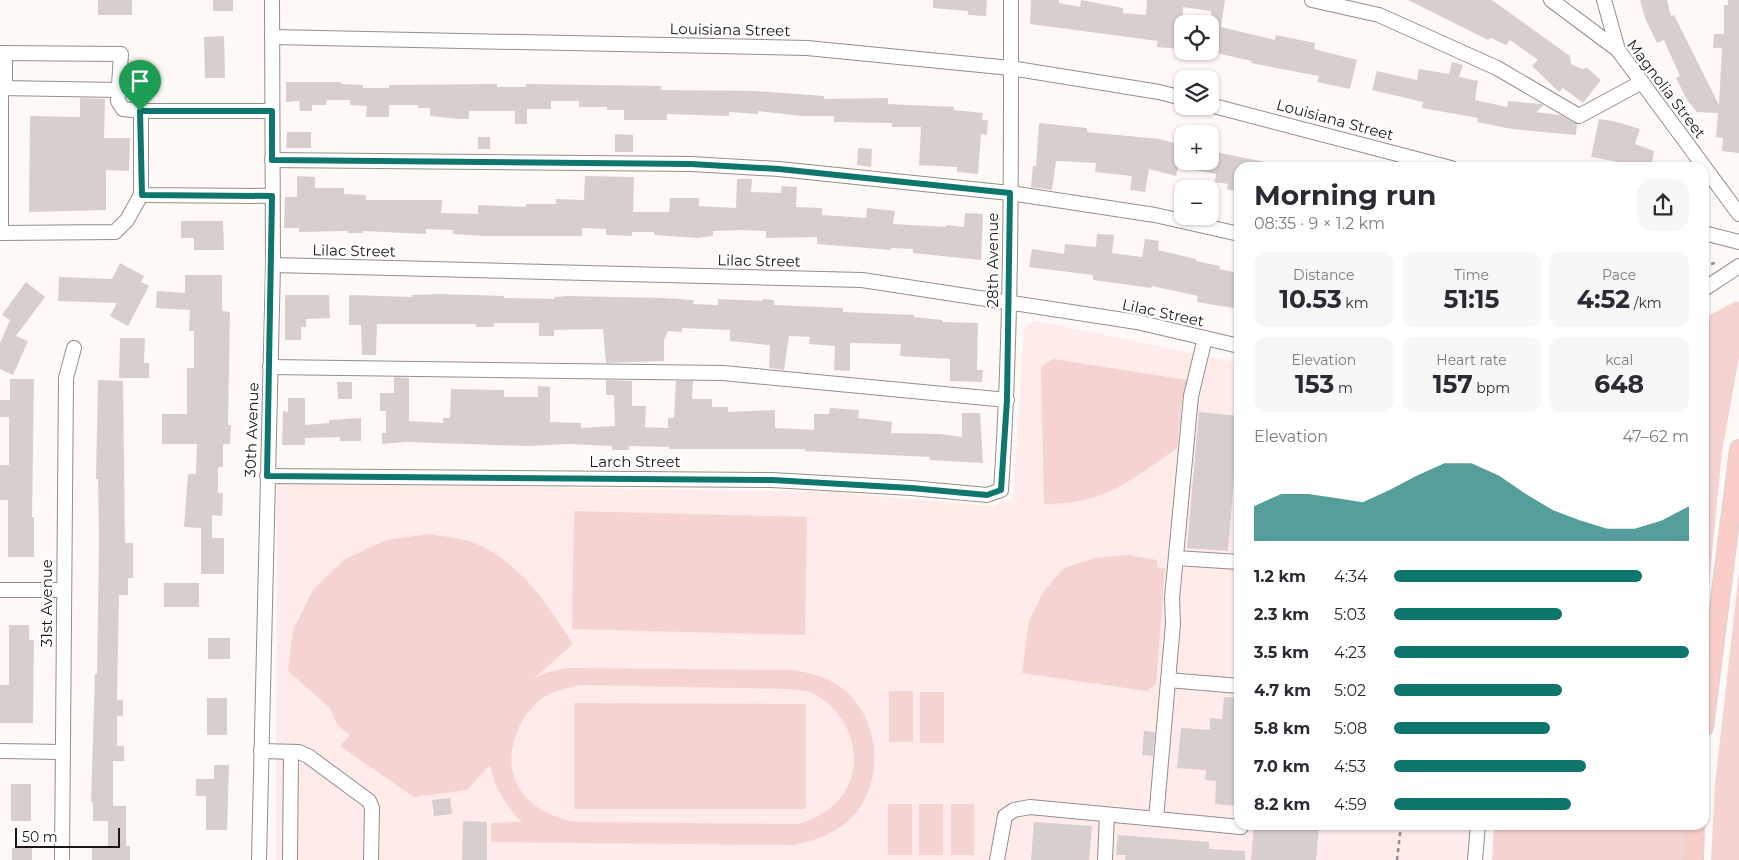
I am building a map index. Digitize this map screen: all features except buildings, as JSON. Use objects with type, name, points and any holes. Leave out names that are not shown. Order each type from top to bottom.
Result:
[{"type":"main road","points":[[1709,687],[1739,449]]},
{"type":"main road","points":[[1694,860],[1695,830]]},
{"type":"street","name":"30th Avenue","points":[[259,860],[272,265],[272,0]]},
{"type":"street","name":"28th Avenue","points":[[1001,490],[1007,400],[1010,304],[1011,0]]},
{"type":"street","points":[[1312,0],[1379,16],[1497,68],[1579,116],[1642,82]]},
{"type":"street","name":"Magnolia Street","points":[[1551,0],[1618,50],[1701,162]]},
{"type":"street","points":[[1604,0],[1618,50]]},
{"type":"street","name":"Louisiana Street","points":[[272,37],[807,48],[1011,68],[1174,96]]},
{"type":"street","points":[[140,111],[142,195],[127,220],[115,232],[0,233],[3,53],[121,54],[118,101],[123,109],[140,111],[272,111]]},
{"type":"street","points":[[2,88],[119,90]]},
{"type":"street","name":"Louisiana Street","points":[[1219,107],[1428,162]]},
{"type":"street","points":[[272,160],[691,164],[779,169],[1010,193],[1154,215],[1234,233]]},
{"type":"street","name":"Magnolia Street","points":[[1709,173],[1739,214]]},
{"type":"street","points":[[142,195],[272,196]]},
{"type":"street","points":[[1709,234],[1739,242]]},
{"type":"street","name":"Lilac Street","points":[[272,265],[862,280],[1137,322],[1234,345]]},
{"type":"street","points":[[1709,286],[1739,266]]},
{"type":"street","points":[[1156,819],[1176,558],[1191,396],[1206,338]]},
{"type":"street","name":"31st Avenue","points":[[62,860],[66,378],[74,348]]},
{"type":"street","points":[[270,366],[723,373],[1007,400]]},
{"type":"street","name":"Larch Street","points":[[267,476],[772,480],[911,488],[987,495],[1001,490]]},
{"type":"street","points":[[1176,558],[1234,562]]},
{"type":"street","points":[[0,590],[63,590]]},
{"type":"street","points":[[1168,680],[1234,686]]},
{"type":"street","points":[[261,751],[292,752],[308,756],[369,801],[372,808],[371,860]]},
{"type":"street","points":[[0,752],[62,752]]},
{"type":"street","points":[[290,860],[292,752]]},
{"type":"street","points":[[997,860],[1005,816],[1014,810],[1030,807],[1234,826]]},
{"type":"street","points":[[1105,860],[1107,815]]},
{"type":"street","points":[[1474,860],[1477,830]]},
{"type":"path","points":[[1397,860],[1400,830]]},
{"type":"shaded area","points":[[1736,301],[1739,302],[1739,357],[1722,452],[1709,584],[1709,315]]},
{"type":"shaded area","points":[[1037,321],[1234,362],[1234,830],[1470,830],[1468,860],[276,860],[277,483],[833,492],[993,506],[1013,499],[1024,331],[1028,324]]},
{"type":"shaded area","points":[[1053,359],[1187,380],[1182,400],[1177,448],[1145,471],[1100,495],[1065,503],[1044,504],[1041,367]]},
{"type":"shaded area","points":[[574,511],[807,517],[805,635],[572,629]]},
{"type":"shaded area","points":[[430,534],[464,540],[475,543],[492,552],[520,574],[542,599],[573,644],[533,679],[548,672],[568,668],[794,670],[829,680],[849,694],[861,709],[869,726],[874,762],[872,781],[865,798],[855,814],[842,826],[819,838],[794,845],[491,842],[491,823],[522,822],[502,796],[490,765],[467,790],[414,797],[340,746],[350,735],[338,726],[330,708],[288,671],[293,630],[313,590],[345,559],[386,540]],"holes":[[[580,685],[789,689],[812,693],[827,703],[839,715],[848,730],[853,746],[854,763],[851,779],[843,795],[826,811],[799,824],[578,822],[562,819],[534,805],[516,783],[512,769],[512,754],[517,731],[534,705],[544,697],[557,691]]]},
{"type":"shaded area","points":[[1128,555],[1157,560],[1157,567],[1165,569],[1156,684],[1147,691],[1022,673],[1029,621],[1044,591],[1064,568],[1095,558]]},
{"type":"shaded area","points":[[1739,572],[1739,860],[1711,860],[1715,784]]},
{"type":"shaded area","points":[[889,691],[913,691],[913,742],[889,742]]},
{"type":"shaded area","points":[[920,692],[944,692],[944,743],[920,743]]},
{"type":"shaded area","points":[[574,703],[806,704],[806,809],[574,809]]},
{"type":"shaded area","points":[[888,804],[912,804],[912,855],[888,855]]},
{"type":"shaded area","points":[[919,804],[943,804],[943,855],[919,855]]},
{"type":"shaded area","points":[[951,804],[974,804],[974,855],[951,855]]},
{"type":"shaded area","points":[[1494,830],[1687,830],[1685,860],[1492,860]]},
{"type":"route","points":[[140,111],[272,111],[272,160],[691,164],[779,169],[1010,193],[1010,304],[1007,400],[1001,490],[987,495],[911,488],[772,480],[267,476],[272,196],[142,195],[140,111]]}]
